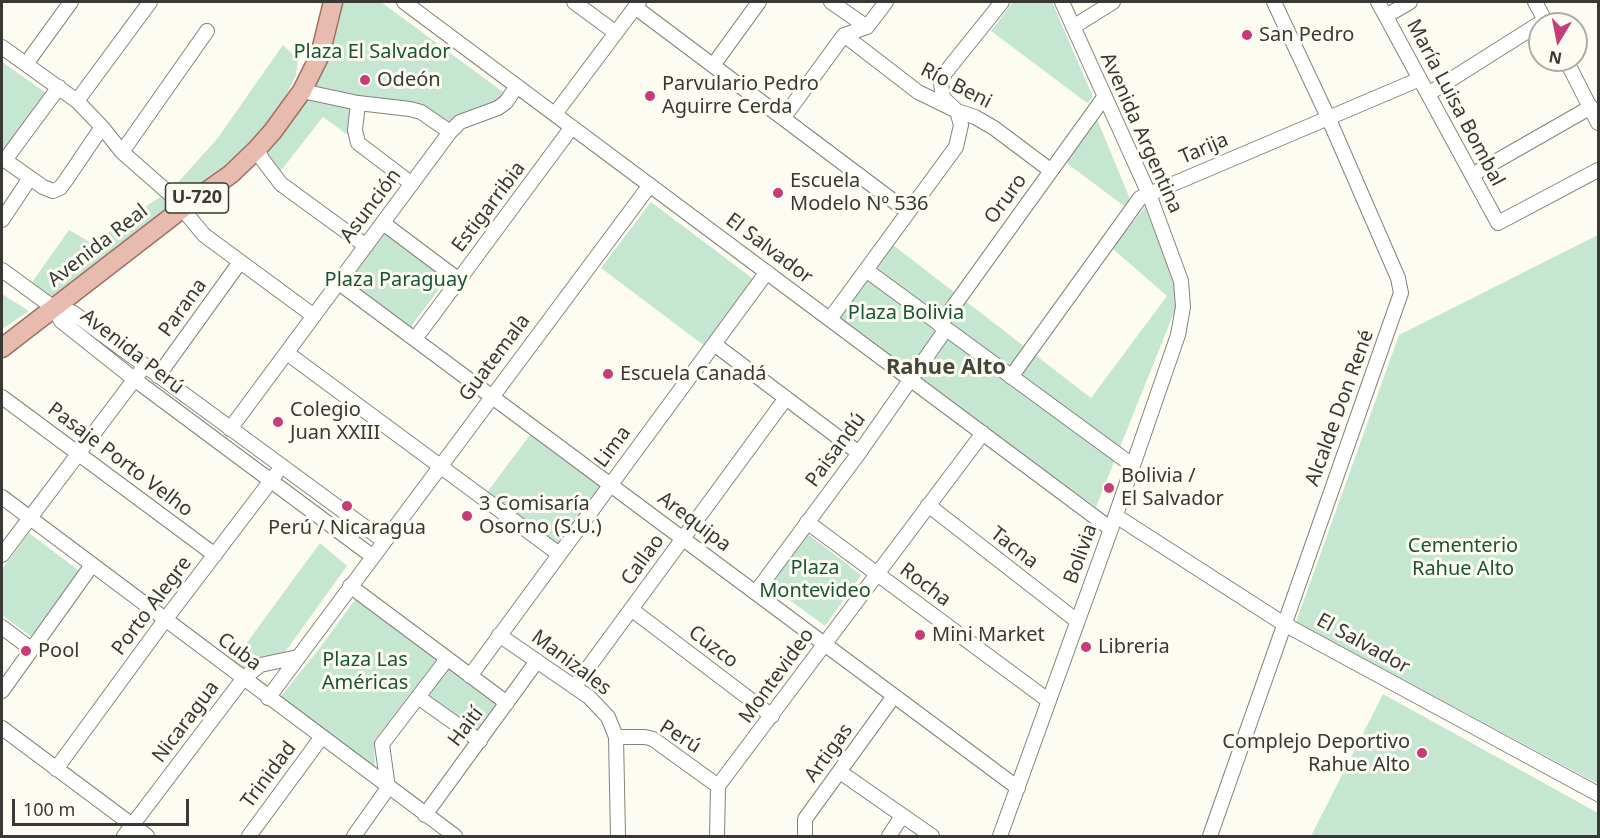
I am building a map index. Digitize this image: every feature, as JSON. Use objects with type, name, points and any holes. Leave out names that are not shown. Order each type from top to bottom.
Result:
[{"type":"main road","name":"Avenida Real","points":[[2,348],[183,208],[231,174],[257,149],[302,91],[320,55],[333,2]]},
{"type":"street","points":[[26,63],[71,2]]},
{"type":"street","points":[[77,101],[150,2]]},
{"type":"street","name":"El Salvador","points":[[404,2],[983,433],[1114,522],[1284,624],[1599,794]]},
{"type":"street","points":[[574,2],[616,33]]},
{"type":"street","points":[[714,64],[759,2]]},
{"type":"street","points":[[831,2],[867,27]]},
{"type":"street","points":[[784,117],[843,34],[867,27],[886,2]]},
{"type":"street","points":[[830,319],[956,147],[962,125],[957,111],[943,98],[941,83],[945,74],[1002,2]]},
{"type":"street","name":"Avenida Argentina","points":[[1062,2],[1149,194],[1181,281]]},
{"type":"street","points":[[1073,27],[1113,2]]},
{"type":"street","name":"Alcalde Don René","points":[[1210,837],[1401,293],[1398,278],[1328,117],[1274,2]]},
{"type":"street","name":"María Luisa Bombal","points":[[1378,2],[1497,223],[1599,170]]},
{"type":"street","points":[[1386,16],[1410,2]]},
{"type":"street","points":[[555,114],[637,4],[908,212]]},
{"type":"street","points":[[122,152],[207,31]]},
{"type":"street","points":[[1428,94],[1528,33]]},
{"type":"street","name":"Río Beni","points":[[843,34],[918,92],[975,117],[994,128],[1050,170]]},
{"type":"street","points":[[2,47],[77,101],[122,152],[171,195],[204,235],[314,316]]},
{"type":"street","points":[[1572,72],[1599,123]]},
{"type":"street","name":"Tarija","points":[[1011,377],[1140,198],[1420,79]]},
{"type":"street","name":"Asunción","points":[[230,429],[450,132],[460,122],[498,108],[506,102],[517,86]]},
{"type":"street","points":[[59,87],[3,159],[53,191],[60,188],[102,127]]},
{"type":"street","points":[[302,91],[358,103],[421,112],[450,132]]},
{"type":"street","name":"Oruro","points":[[943,327],[1050,170],[1105,96]]},
{"type":"street","points":[[358,103],[355,130],[358,143],[412,184]]},
{"type":"street","points":[[1472,175],[1591,107]]},
{"type":"street","name":"Estigarribia","points":[[416,339],[572,127]]},
{"type":"street","points":[[257,149],[281,184],[366,246]]},
{"type":"street","points":[[2,220],[30,178]]},
{"type":"street","name":"Guatemala","points":[[372,556],[650,184]]},
{"type":"street","points":[[383,223],[459,280]]},
{"type":"street","name":"Parana","points":[[158,376],[240,262]]},
{"type":"street","points":[[2,270],[54,308]]},
{"type":"street","points":[[866,270],[1132,465]]},
{"type":"street","name":"Lima","points":[[470,676],[767,272]]},
{"type":"street","name":"Bolivia","points":[[1000,837],[1114,522],[1178,335],[1184,307],[1181,281]]},
{"type":"street","name":"Arequipa","points":[[339,282],[1018,788]]},
{"type":"street","name":"Avenida Perú","points":[[54,308],[72,312],[384,541]]},
{"type":"street","name":"Avenida Perú","points":[[54,308],[62,321],[135,379],[372,556]]},
{"type":"street","name":"Paisandú","points":[[756,592],[912,380],[943,327]]},
{"type":"street","points":[[714,344],[859,453]]},
{"type":"street","points":[[286,353],[559,554]]},
{"type":"street","points":[[2,555],[145,366]]},
{"type":"street","name":"Pasaje Porto Velho","points":[[2,397],[215,555]]},
{"type":"street","name":"Callao","points":[[574,687],[786,398]]},
{"type":"street","name":"Montevideo","points":[[718,786],[983,433]]},
{"type":"street","name":"Porto Alegre","points":[[56,770],[165,620],[281,467]]},
{"type":"street","name":"Cuba","points":[[2,497],[455,837]]},
{"type":"street","name":"Tacna","points":[[928,505],[1077,621]]},
{"type":"street","name":"Rocha","points":[[807,522],[1048,700]]},
{"type":"street","points":[[268,698],[372,556]]},
{"type":"street","points":[[2,691],[92,565]]},
{"type":"street","points":[[350,586],[507,703]]},
{"type":"street","name":"Cuzco","points":[[631,609],[772,716]]},
{"type":"street","points":[[2,627],[32,649]]},
{"type":"street","name":"Manizales","points":[[499,635],[603,709],[616,736],[618,837]]},
{"type":"street","name":"Nicaragua","points":[[128,831],[243,679],[260,665],[298,657]]},
{"type":"street","points":[[354,837],[388,788],[382,744],[447,659]]},
{"type":"street","name":"Haití","points":[[425,815],[537,661]]},
{"type":"street","name":"Artigas","points":[[805,837],[805,819],[894,696]]},
{"type":"street","points":[[418,697],[480,741]]},
{"type":"street","points":[[2,728],[128,831],[147,837]]},
{"type":"street","name":"Perú","points":[[616,736],[645,736],[653,739],[718,786]]},
{"type":"street","name":"Trinidad","points":[[249,837],[321,738]]},
{"type":"street","points":[[840,772],[932,837]]},
{"type":"street","points":[[717,837],[718,786]]},
{"type":"street","points":[[889,837],[902,816]]},
{"type":"green space","name":"Plaza El Salvador","points":[[336,2],[381,2],[507,95],[493,108],[452,128],[397,102],[376,97],[349,136],[323,117],[279,173],[262,149],[278,135]]},
{"type":"green space","points":[[1013,2],[1052,2],[1093,97],[1087,103],[991,31]]},
{"type":"green space","points":[[283,45],[298,59],[296,75],[281,106],[233,162],[49,298],[30,285],[69,230],[95,245],[117,225],[171,190],[217,139]]},
{"type":"green space","points":[[2,62],[49,95],[2,159]]},
{"type":"green space","points":[[1097,119],[1130,199],[1124,206],[1064,161]]},
{"type":"green space","points":[[651,202],[756,281],[706,347],[601,268]]},
{"type":"green space","name":"Plaza Bolivia","points":[[1145,207],[1175,283],[1177,305],[1096,507],[837,320],[893,245],[1091,398],[1167,296],[1112,248]]},
{"type":"green space","name":"Plaza Paraguay","points":[[382,231],[446,280],[409,329],[345,281]]},
{"type":"green space","name":"Cementerio Rahue Alto","points":[[1598,235],[1598,784],[1296,622],[1399,335]]},
{"type":"green space","points":[[2,294],[29,311],[2,329]]},
{"type":"green space","points":[[532,432],[603,485],[557,548],[485,495]]},
{"type":"green space","points":[[29,533],[82,573],[33,638],[2,615],[2,569]]},
{"type":"green space","name":"Plaza Montevideo","points":[[808,534],[861,575],[825,626],[770,586]]},
{"type":"green space","points":[[320,543],[347,566],[285,652],[263,656],[244,671],[232,663]]},
{"type":"green space","name":"Plaza Las Américas","points":[[357,597],[438,658],[374,741],[375,770],[278,700]]},
{"type":"green space","points":[[448,664],[503,704],[479,736],[424,697]]},
{"type":"green space","name":"Complejo Deportivo Rahue Alto","points":[[1383,694],[1598,813],[1598,836],[1311,836]]},
{"type":"place","name":"San Pedro","points":[[1247,35]]},
{"type":"place","name":"Odeón","points":[[365,80]]},
{"type":"place","name":"Parvulario Pedro Aguirre Cerda","points":[[650,96]]},
{"type":"place","name":"Escuela Modelo Nº 536","points":[[778,193]]},
{"type":"place","name":"Escuela Canadá","points":[[608,374]]},
{"type":"place","name":"Colegio Juan XXIII","points":[[278,422]]},
{"type":"place","name":"Bolivia / El Salvador","points":[[1109,488]]},
{"type":"place","name":"Perú / Nicaragua","points":[[347,506]]},
{"type":"place","name":"3 Comisaría Osorno (S.U.)","points":[[467,516]]},
{"type":"place","name":"Mini Market","points":[[920,635]]},
{"type":"place","name":"Libreria","points":[[1086,647]]},
{"type":"place","name":"Pool","points":[[26,651]]},
{"type":"place","name":"Complejo Deportivo Rahue Alto","points":[[1422,753]]},
{"type":"district","name":"Rahue Alto","points":[[946,368]]}]
